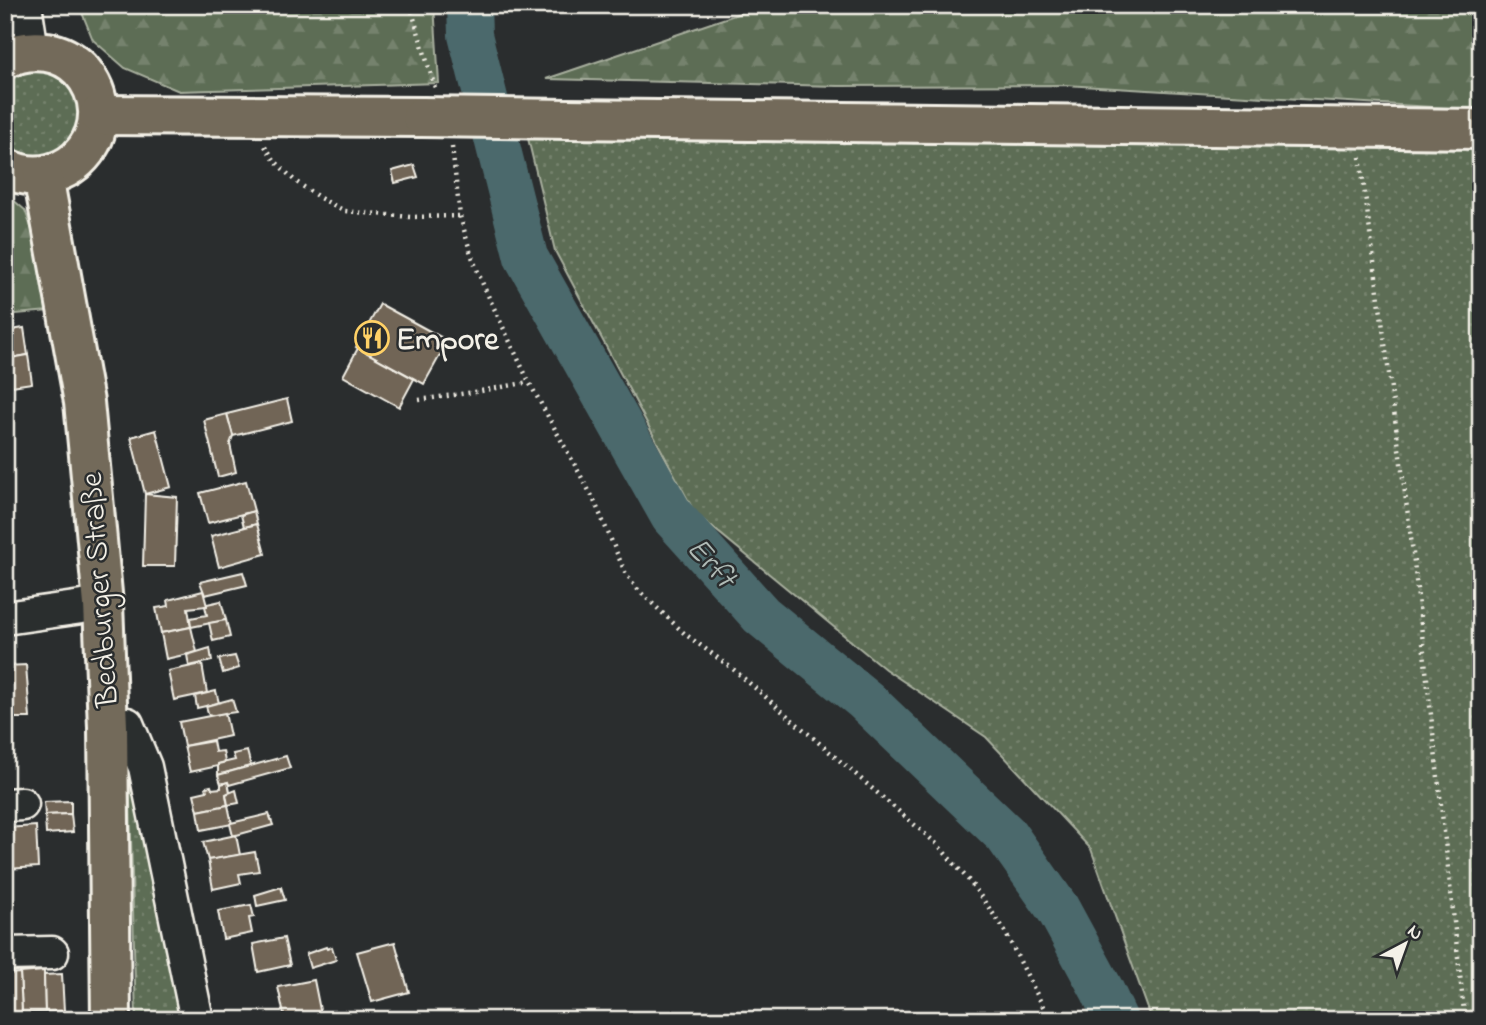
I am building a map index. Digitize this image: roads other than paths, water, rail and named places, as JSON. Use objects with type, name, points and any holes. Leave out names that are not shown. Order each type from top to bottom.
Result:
[{"type":"main road","points":[[5,168],[28,176],[43,176],[74,164],[85,153],[94,136],[99,115],[96,96],[88,78],[74,63],[55,53],[18,55]]},
{"type":"main road","points":[[99,115],[1481,129]]},
{"type":"main road","name":"Bedburger Straße","points":[[43,176],[83,402],[103,604],[107,727]]},
{"type":"main road","points":[[107,727],[111,1020]]},
{"type":"street","points":[[18,55],[25,5]]},
{"type":"street","points":[[5,618],[103,604]]},
{"type":"street","name":"Bedburger Straße","points":[[107,727],[127,724],[145,766],[197,1020]]},
{"type":"street","points":[[5,954],[52,954]]},
{"type":"waterway","name":"Erft","points":[[469,5],[470,35],[526,257],[672,516],[761,615],[865,700],[1006,835],[1058,909],[1116,1020]]},
{"type":"place","name":"Empore","points":[[372,338]]}]
